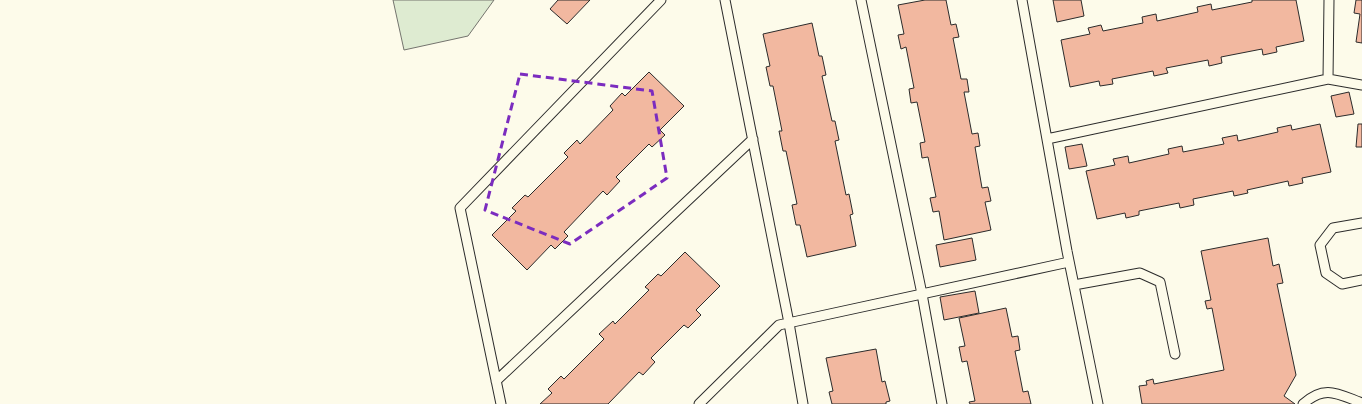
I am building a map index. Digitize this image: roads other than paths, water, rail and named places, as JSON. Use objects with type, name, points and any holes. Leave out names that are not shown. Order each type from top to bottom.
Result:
[{"type":"lane","points":[[500,404],[460,208],[661,0]]},
{"type":"lane","points":[[725,0],[789,323],[803,404]]},
{"type":"lane","points":[[861,0],[922,294],[942,404]]},
{"type":"lane","points":[[1022,0],[1069,262],[1098,404]]},
{"type":"lane","points":[[1328,79],[1329,0]]},
{"type":"lane","points":[[1047,139],[1328,79],[1362,85]]},
{"type":"lane","points":[[496,381],[752,140]]},
{"type":"lane","points":[[1362,222],[1333,228],[1320,245],[1326,273],[1342,284],[1362,280]]},
{"type":"lane","points":[[699,404],[779,325],[1069,262]]},
{"type":"lane","points":[[1074,285],[1140,273],[1160,282],[1175,354]]},
{"type":"lane","points":[[1302,404],[1310,397],[1320,392],[1334,392],[1362,403]]}]
